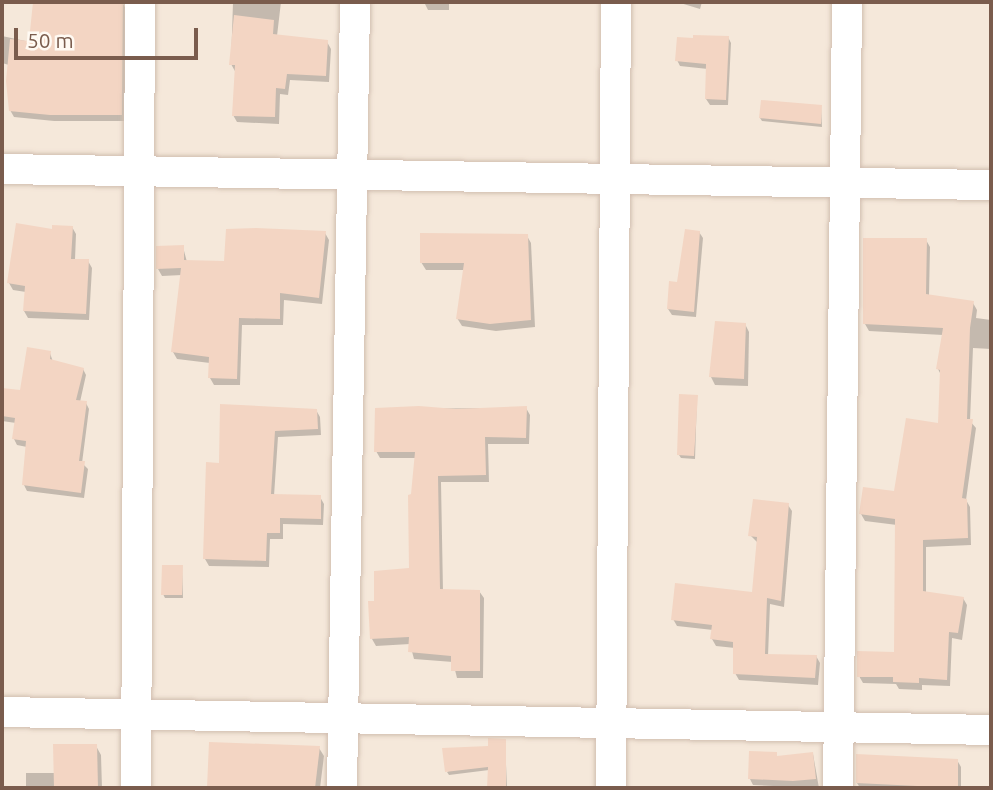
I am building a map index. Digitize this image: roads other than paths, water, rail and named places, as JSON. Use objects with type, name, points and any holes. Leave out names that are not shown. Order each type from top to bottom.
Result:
[{"type":"street","points":[[136,788],[140,2]]},
{"type":"street","points":[[342,788],[341,718],[355,2]]},
{"type":"street","points":[[611,788],[617,2]]},
{"type":"street","points":[[838,788],[847,2]]},
{"type":"street","points":[[2,169],[991,185]]},
{"type":"street","points":[[2,712],[991,730]]}]
